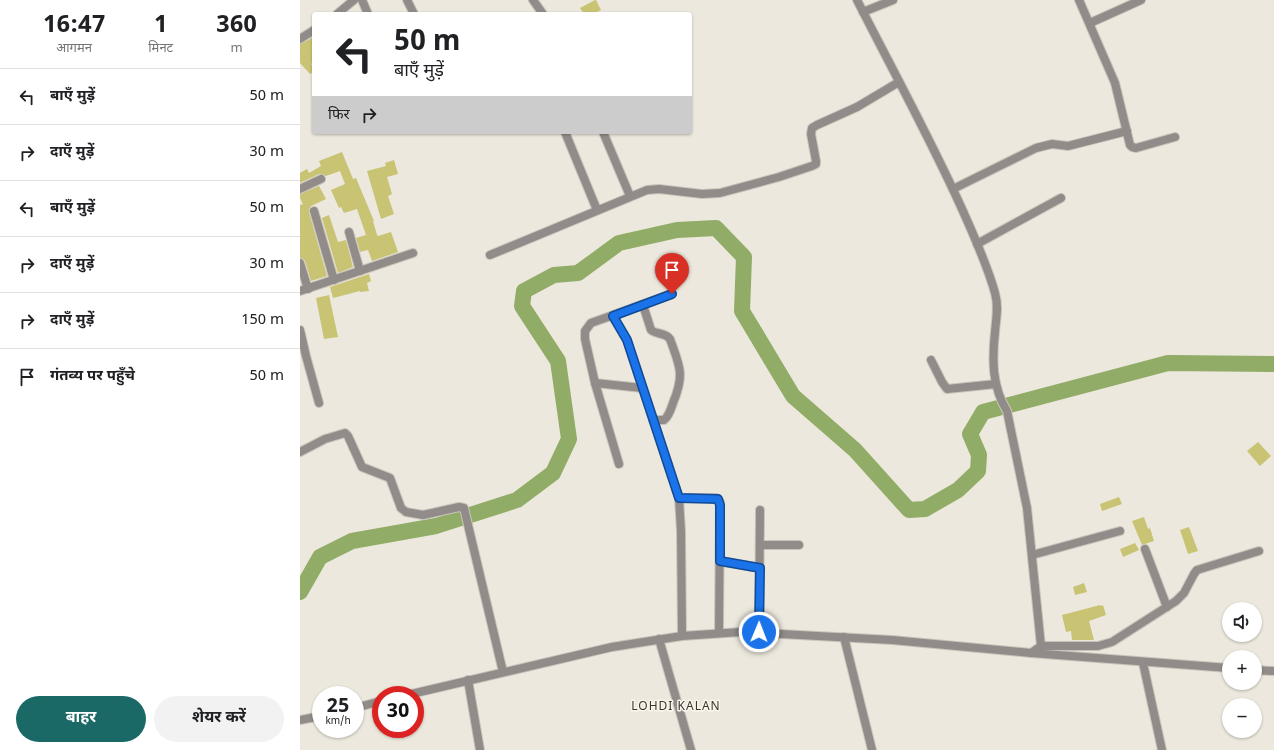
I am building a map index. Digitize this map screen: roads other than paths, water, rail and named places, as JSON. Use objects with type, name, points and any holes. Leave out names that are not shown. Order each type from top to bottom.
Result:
[{"type":"street","points":[[341,12],[354,0]]},
{"type":"street","points":[[362,0],[367,12]]},
{"type":"street","points":[[406,0],[413,12]]},
{"type":"street","points":[[533,0],[542,12]]},
{"type":"street","points":[[857,0],[943,167],[977,244],[997,302],[993,367],[1000,400],[1007,411],[1027,508],[1041,646]]},
{"type":"street","points":[[863,12],[893,0]]},
{"type":"street","points":[[1079,0],[1115,83],[1130,145],[1134,148],[1175,138]]},
{"type":"street","points":[[1090,23],[1141,0]]},
{"type":"street","points":[[300,39],[312,31]]},
{"type":"street","points":[[490,255],[647,190],[652,189],[702,194],[720,193],[779,177],[812,166],[816,164],[816,162],[811,134],[812,128],[857,107],[899,82]]},
{"type":"street","points":[[953,189],[1036,148],[1052,144],[1068,146],[1127,131]]},
{"type":"street","points":[[566,134],[597,210]]},
{"type":"street","points":[[604,134],[630,196]]},
{"type":"street","points":[[300,189],[321,179]]},
{"type":"street","points":[[977,244],[1061,198]]},
{"type":"street","points":[[314,211],[334,280]]},
{"type":"street","points":[[349,232],[360,271]]},
{"type":"street","points":[[300,263],[304,290],[413,253]]},
{"type":"street","points":[[619,464],[595,382],[585,339],[585,331],[591,323],[672,294]]},
{"type":"street","points":[[642,305],[651,330],[654,333],[666,335],[670,338],[681,370],[679,389],[668,415],[664,420],[653,420]]},
{"type":"street","points":[[613,316],[627,340],[679,498],[681,532],[682,636]]},
{"type":"street","points":[[300,330],[320,404]]},
{"type":"street","points":[[931,360],[947,389],[996,384]]},
{"type":"street","points":[[595,382],[642,388]]},
{"type":"street","points":[[300,452],[324,439],[344,433],[348,436],[362,467],[387,476],[391,480],[401,508],[406,512],[423,515],[461,507],[464,508],[503,672]]},
{"type":"street","points":[[679,498],[716,498],[720,500],[719,632]]},
{"type":"street","points":[[759,632],[760,510]]},
{"type":"street","points":[[1032,555],[1120,530]]},
{"type":"street","points":[[760,545],[799,545]]},
{"type":"street","points":[[1145,549],[1167,607]]},
{"type":"street","points":[[1031,653],[1041,646],[1106,644],[1120,638],[1176,602],[1184,592],[1197,570],[1259,551]]},
{"type":"street","points":[[720,561],[760,568]]},
{"type":"street","points":[[424,691],[604,648],[659,639],[719,632],[759,632],[844,636],[1143,663],[1222,668]]},
{"type":"street","points":[[844,636],[872,750]]},
{"type":"street","points":[[659,639],[691,750]]},
{"type":"street","points":[[1143,663],[1162,750]]},
{"type":"street","points":[[1262,670],[1274,671]]},
{"type":"street","points":[[468,680],[480,750]]},
{"type":"street","points":[[300,720],[312,718]]},
{"type":"waterway","points":[[300,592],[320,557],[352,541],[436,526],[517,500],[553,473],[569,439],[558,361],[522,306],[524,291],[554,275],[578,273],[619,243],[677,230],[716,228],[744,257],[742,311],[793,396],[855,450],[909,510],[925,509],[958,490],[978,471],[979,455],[970,434],[983,412],[1168,363],[1274,364]]},
{"type":"district","name":"LOHDI KALAN","points":[[676,706]]}]
